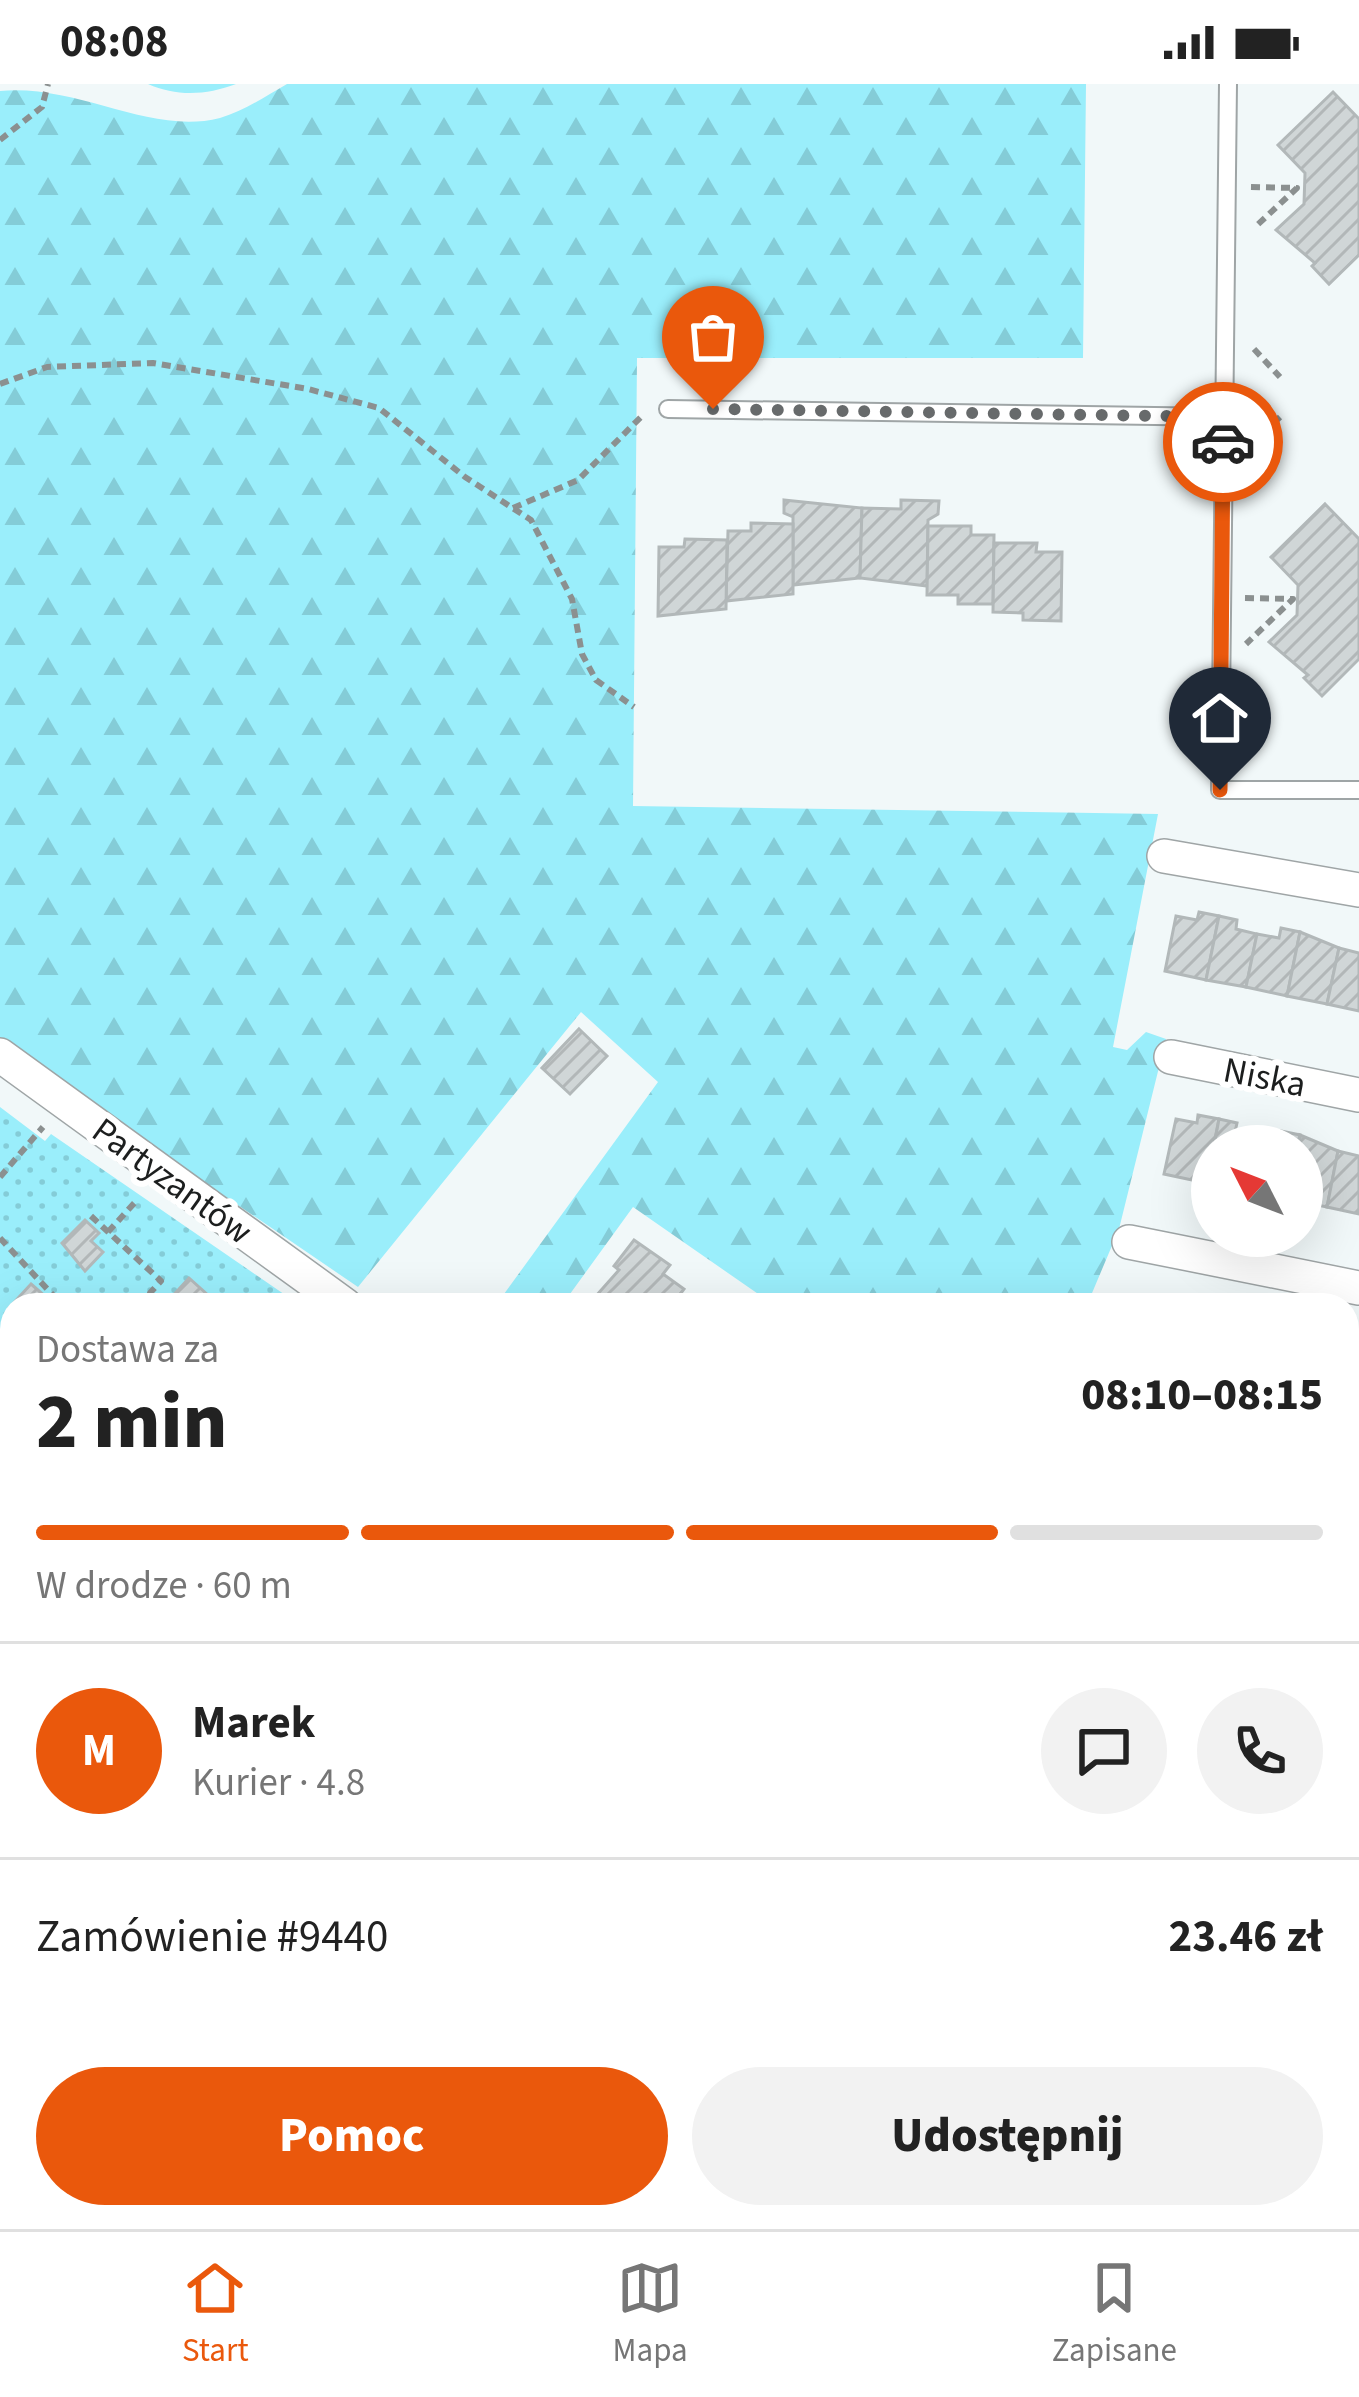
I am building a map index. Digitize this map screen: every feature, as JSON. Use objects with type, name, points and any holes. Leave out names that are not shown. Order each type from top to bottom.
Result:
[{"type":"street","points":[[1164,856],[1359,890]]},
{"type":"street","name":"Partyzantów","points":[[0,1055],[328,1293]]},
{"type":"street","name":"Niska","points":[[1171,1058],[1359,1095]]},
{"type":"street","points":[[1129,1243],[1359,1288]]},
{"type":"lane","points":[[1228,84],[1220,790],[1359,790]]},
{"type":"lane","points":[[668,409],[1224,417]]},
{"type":"path","points":[[0,140],[42,107],[48,84]]},
{"type":"path","points":[[1246,233],[1297,188],[1257,187]]},
{"type":"path","points":[[1264,360],[1280,377]]},
{"type":"path","points":[[0,384],[47,367],[153,363],[343,396],[379,408],[531,520],[560,572],[582,654],[596,680],[634,707]]},
{"type":"path","points":[[513,508],[578,480],[650,409],[668,409]]},
{"type":"path","points":[[1244,451],[1280,417]]},
{"type":"path","points":[[1241,647],[1293,599],[1252,598]]},
{"type":"path","points":[[0,1177],[64,1101]]},
{"type":"path","points":[[108,1232],[162,1172]]},
{"type":"path","points":[[91,1216],[161,1280],[150,1293]]},
{"type":"path","points":[[0,1238],[51,1293]]},
{"type":"green space","points":[[148,84],[236,84],[192,93]]},
{"type":"green space","points":[[287,84],[1086,84],[1083,358],[637,358],[633,806],[1158,814],[1113,1047],[1127,1050],[1146,1032],[1166,1039],[1119,1229],[1092,1293],[757,1293],[633,1207],[571,1293],[505,1293],[658,1082],[581,1012],[358,1287],[0,1043],[0,91],[58,95],[141,116],[194,122],[220,118]]},
{"type":"green space","points":[[0,1107],[45,1141],[51,1134],[282,1293],[0,1293]]},
{"type":"building","points":[[1333,92],[1359,119],[1359,255],[1329,284],[1312,266],[1315,263],[1276,230],[1304,204],[1305,173],[1278,145]]},
{"type":"building","points":[[784,500],[862,508],[860,578],[793,585],[793,517],[784,513]]},
{"type":"building","points":[[901,500],[939,501],[938,514],[928,520],[927,586],[860,578],[862,508],[901,509]]},
{"type":"building","points":[[1325,504],[1359,539],[1359,659],[1322,696],[1304,678],[1308,675],[1269,642],[1297,615],[1298,585],[1271,557]]},
{"type":"building","points":[[751,523],[793,524],[793,594],[726,601],[728,531],[751,531]]},
{"type":"building","points":[[928,526],[971,526],[971,535],[994,535],[993,604],[958,604],[958,595],[927,595]]},
{"type":"building","points":[[685,539],[727,540],[726,609],[658,616],[659,547],[684,547]]},
{"type":"building","points":[[994,543],[1037,543],[1036,552],[1062,552],[1061,621],[1023,620],[1023,613],[993,612]]},
{"type":"building","points":[[1199,912],[1219,916],[1206,980],[1165,971],[1176,916],[1197,920]]},
{"type":"building","points":[[1219,916],[1237,920],[1236,929],[1257,934],[1246,987],[1206,980]]},
{"type":"building","points":[[1281,928],[1300,932],[1287,996],[1246,987],[1257,934],[1279,938]]},
{"type":"building","points":[[1300,932],[1339,948],[1327,1004],[1287,996]]},
{"type":"building","points":[[1339,948],[1359,953],[1359,1011],[1327,1004]]},
{"type":"building","points":[[579,1029],[607,1056],[570,1094],[542,1068]]},
{"type":"building","points":[[1198,1115],[1219,1119],[1218,1125],[1191,1125],[1191,1180],[1164,1174],[1176,1119],[1197,1123]]},
{"type":"building","points":[[1323,1145],[1338,1151],[1327,1207],[1323,1206]]},
{"type":"building","points":[[1338,1151],[1359,1156],[1359,1214],[1327,1207]]},
{"type":"building","points":[[85,1220],[99,1233],[91,1241],[103,1252],[85,1271],[62,1243]]},
{"type":"building","points":[[634,1240],[670,1265],[663,1274],[684,1289],[681,1293],[599,1293],[619,1270],[614,1266]]},
{"type":"building","points":[[189,1278],[206,1293],[175,1293]]},
{"type":"way so far","points":[[713,409],[1224,417],[1223,442]]},
{"type":"route","points":[[1220,790],[1223,442]]}]
